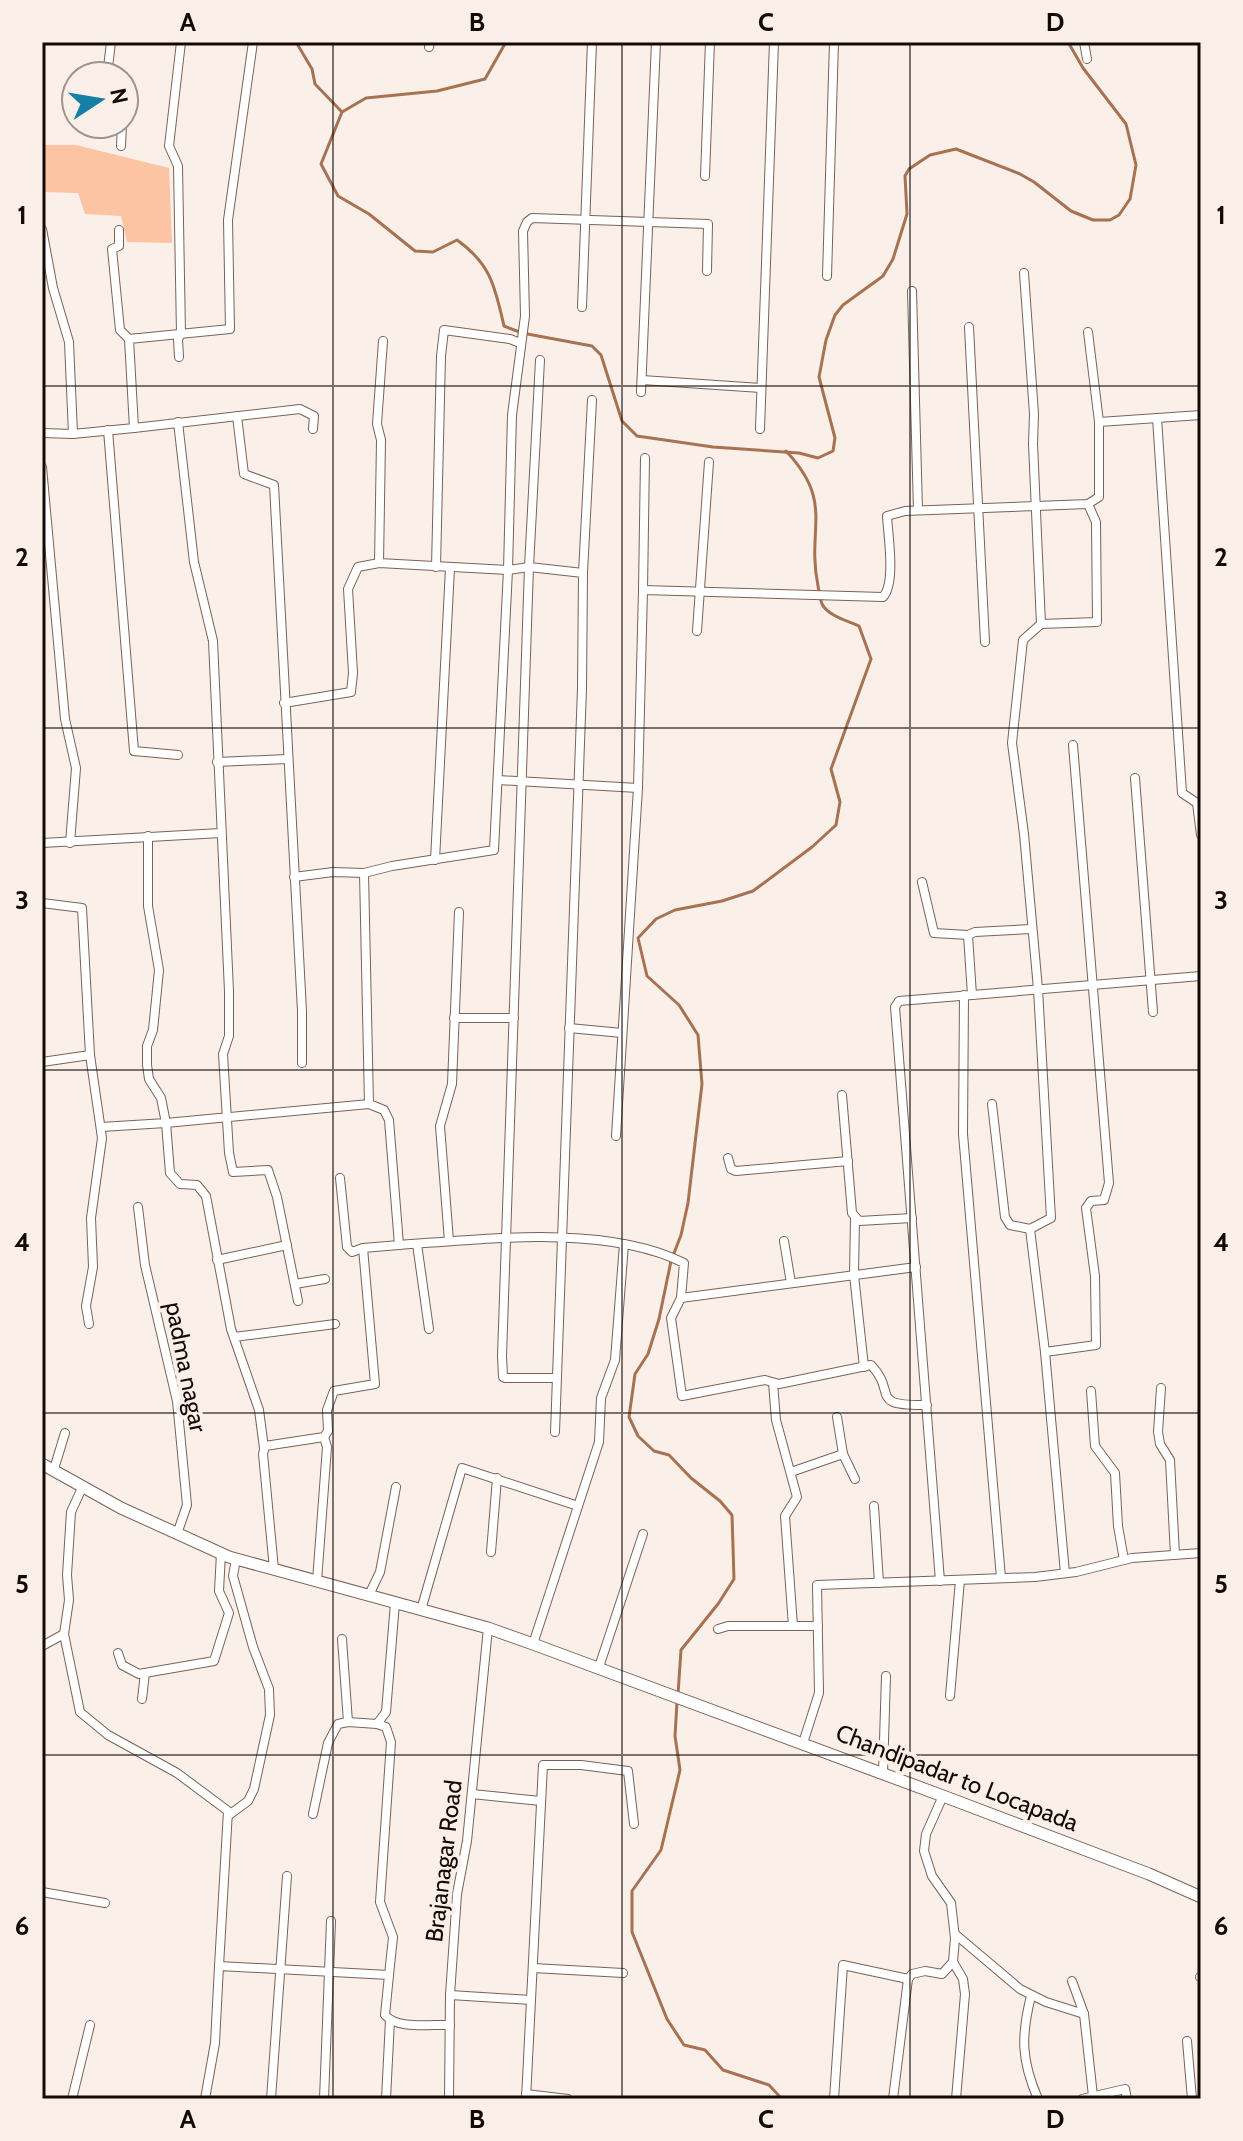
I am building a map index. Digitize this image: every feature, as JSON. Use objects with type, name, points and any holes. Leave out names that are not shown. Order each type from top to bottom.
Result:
[{"type":"street","points":[[179,357],[178,166],[169,146],[181,42]]},
{"type":"street","points":[[129,339],[230,329],[228,220],[253,42]]},
{"type":"street","points":[[582,307],[592,42]]},
{"type":"street","points":[[641,392],[656,42]]},
{"type":"street","points":[[705,176],[710,42]]},
{"type":"street","points":[[760,429],[774,42]]},
{"type":"street","points":[[827,276],[834,42]]},
{"type":"street","points":[[1084,42],[1087,59]]},
{"type":"street","points":[[121,140],[121,146]]},
{"type":"street","points":[[294,877],[333,872],[364,873],[494,850],[508,570],[512,415],[525,316],[523,231],[527,222],[532,218],[708,224],[707,271]]},
{"type":"street","points":[[42,229],[53,288],[69,342],[73,434]]},
{"type":"street","points":[[119,230],[119,246],[112,249],[120,330],[129,339],[134,428]]},
{"type":"street","points":[[1024,273],[1034,414],[1041,624]]},
{"type":"street","points":[[912,291],[918,510]]},
{"type":"street","points":[[969,327],[985,642]]},
{"type":"street","points":[[436,567],[444,330],[520,343]]},
{"type":"street","points":[[643,590],[883,597],[888,592],[890,577],[887,516],[918,510],[1088,504],[1099,497],[1099,422],[1088,332]]},
{"type":"street","points":[[379,563],[381,440],[377,424],[383,341]]},
{"type":"street","points":[[540,360],[529,567],[505,1239],[503,1377],[556,1378]]},
{"type":"street","points":[[642,380],[761,388]]},
{"type":"street","points":[[555,1432],[579,785],[583,573],[592,400]]},
{"type":"street","points":[[42,433],[73,434],[300,409],[314,416],[313,429]]},
{"type":"street","points":[[1099,422],[1201,415]]},
{"type":"street","points":[[237,416],[244,474],[274,485],[302,1063]]},
{"type":"street","points":[[1157,418],[1182,793],[1197,803],[1201,835]]},
{"type":"street","points":[[178,422],[194,562],[213,641],[229,991],[229,1036],[223,1054],[229,1153],[233,1172],[268,1170],[277,1197],[298,1301]]},
{"type":"street","points":[[108,430],[134,751],[178,755]]},
{"type":"street","points":[[616,1136],[638,788],[645,458]]},
{"type":"street","points":[[697,631],[709,462]]},
{"type":"street","points":[[42,467],[65,719],[76,768],[70,843]]},
{"type":"street","points":[[992,1104],[1005,1217],[1010,1225],[1030,1229],[1051,1218],[1038,989],[1012,743],[1023,640],[1041,624],[1097,622],[1096,522],[1088,504]]},
{"type":"street","points":[[284,703],[351,692],[353,673],[348,589],[358,567],[379,563],[508,570],[529,567],[583,573]]},
{"type":"street","points":[[435,860],[450,568]]},
{"type":"street","points":[[1045,1352],[1096,1345],[1095,1276],[1086,1208],[1091,1201],[1104,1200],[1109,1183],[1073,745]]},
{"type":"street","points":[[217,762],[287,759]]},
{"type":"street","points":[[1135,778],[1153,1012]]},
{"type":"street","points":[[498,780],[638,788]]},
{"type":"street","points":[[42,843],[221,833]]},
{"type":"street","points":[[148,836],[148,906],[159,970],[153,1030],[147,1046],[149,1079],[161,1098],[170,1173],[180,1184],[197,1185],[206,1196],[234,1337],[259,1410],[274,1569]]},
{"type":"street","points":[[364,873],[369,1104]]},
{"type":"street","points":[[922,882],[934,933],[968,935],[1032,929]]},
{"type":"street","points":[[42,903],[82,908],[90,1055],[102,1138],[91,1218],[93,1267],[86,1306],[89,1324]]},
{"type":"street","points":[[449,1241],[440,1126],[452,1084],[459,912]]},
{"type":"street","points":[[968,935],[963,1134],[1001,1578]]},
{"type":"street","points":[[940,1581],[895,1007],[899,1001],[1201,976]]},
{"type":"street","points":[[454,1018],[514,1018]]},
{"type":"street","points":[[569,1028],[622,1033]]},
{"type":"street","points":[[42,1062],[90,1055]]},
{"type":"street","points":[[842,1095],[852,1213],[859,1221],[912,1218]]},
{"type":"street","points":[[101,1127],[228,1119],[369,1104],[384,1110],[389,1120],[399,1245]]},
{"type":"street","points":[[728,1158],[731,1169],[736,1171],[848,1161]]},
{"type":"street","points":[[340,1178],[347,1247],[352,1252],[363,1248],[449,1241],[561,1238],[624,1244],[666,1254],[684,1263],[681,1298],[671,1318],[682,1396],[765,1380],[779,1384],[871,1365],[878,1372],[888,1400],[902,1405],[927,1405]]},
{"type":"street","name":"padma nagar","points":[[138,1207],[145,1265],[177,1401],[187,1505],[177,1534]]},
{"type":"street","points":[[855,1217],[854,1275],[864,1367]]},
{"type":"street","points":[[1030,1229],[1045,1352],[1065,1573]]},
{"type":"street","points":[[784,1241],[791,1283]]},
{"type":"street","points":[[417,1244],[429,1329]]},
{"type":"street","points":[[533,1644],[599,1442],[601,1398],[615,1360],[624,1244]]},
{"type":"street","points":[[217,1260],[287,1245]]},
{"type":"street","points":[[264,1447],[324,1437],[328,1431],[327,1410],[334,1391],[375,1384],[363,1248]]},
{"type":"street","points":[[681,1298],[916,1267]]},
{"type":"street","points":[[295,1284],[325,1279]]},
{"type":"street","points":[[234,1337],[335,1324]]},
{"type":"street","points":[[773,1383],[776,1420],[797,1497],[785,1516],[793,1626]]},
{"type":"street","points":[[1161,1388],[1158,1432],[1160,1444],[1170,1460],[1175,1555]]},
{"type":"street","points":[[1091,1391],[1095,1446],[1115,1473],[1118,1526],[1124,1560]]},
{"type":"street","points":[[837,1417],[843,1454],[855,1479]]},
{"type":"street","points":[[54,1469],[65,1433]]},
{"type":"street","points":[[317,1581],[325,1494],[327,1447],[324,1437]]},
{"type":"street","points":[[791,1472],[843,1454]]},
{"type":"street","name":"Chandipadar to Locapada","points":[[42,1464],[82,1488],[236,1559],[488,1628],[695,1702],[1149,1874],[1201,1897]]},
{"type":"street","points":[[421,1610],[462,1468],[578,1506]]},
{"type":"street","points":[[491,1552],[497,1478]]},
{"type":"street","points":[[369,1595],[380,1572],[396,1487]]},
{"type":"street","points":[[82,1488],[71,1512],[67,1575],[69,1600],[64,1634],[80,1712],[108,1735],[177,1773],[228,1811],[229,1815],[215,2043],[205,2099]]},
{"type":"street","points":[[874,1506],[879,1583]]},
{"type":"street","points":[[599,1667],[643,1534]]},
{"type":"street","points":[[118,1653],[122,1665],[139,1674],[206,1664],[216,1659],[220,1635],[229,1613],[219,1591],[221,1553]]},
{"type":"street","points":[[803,1743],[819,1693],[817,1585],[1065,1573],[1124,1560],[1201,1553]]},
{"type":"street","points":[[229,1815],[248,1801],[254,1789],[270,1715],[269,1689],[253,1647],[233,1576],[236,1559]]},
{"type":"street","points":[[950,1696],[960,1580]]},
{"type":"street","points":[[377,1724],[386,1712],[395,1603]]},
{"type":"street","points":[[718,1629],[728,1626],[818,1626]]},
{"type":"street","name":"Brajanagar Road","points":[[449,2099],[450,1995],[457,1894],[472,1794],[480,1685],[488,1628]]},
{"type":"street","points":[[42,1646],[64,1634]]},
{"type":"street","points":[[342,1639],[348,1722]]},
{"type":"street","points":[[142,1699],[145,1673]]},
{"type":"street","points":[[883,1773],[886,1676]]},
{"type":"street","points":[[313,1814],[331,1736],[338,1724],[348,1722],[386,1727],[391,1742],[380,1902],[393,1937],[385,2015],[401,2023],[450,2025]]},
{"type":"street","points":[[568,2099],[526,2097],[543,1765],[581,1765],[628,1771],[634,1824]]},
{"type":"street","points":[[472,1794],[541,1801]]},
{"type":"street","points":[[943,1796],[926,1834],[924,1851],[932,1876],[951,1903],[953,1962],[963,1979],[965,1994],[956,2099]]},
{"type":"street","points":[[271,2099],[287,1876]]},
{"type":"street","points":[[42,1892],[105,1903]]},
{"type":"street","points":[[324,2099],[331,1921]]},
{"type":"street","points":[[954,1934],[1031,1996],[1084,2014]]},
{"type":"street","points":[[893,2099],[908,1979],[912,1974],[925,1971],[942,1974],[953,1962]]},
{"type":"street","points":[[834,2099],[843,1965],[908,1979]]},
{"type":"street","points":[[219,1966],[389,1975]]},
{"type":"street","points":[[533,1968],[623,1973]]},
{"type":"street","points":[[1072,1981],[1084,2014],[1093,2096]]},
{"type":"street","points":[[450,1995],[531,2000]]},
{"type":"street","points":[[1031,1996],[1023,2027],[1023,2051],[1038,2099]]},
{"type":"street","points":[[386,2099],[390,2020]]},
{"type":"street","points":[[72,2099],[90,2025]]},
{"type":"street","points":[[1187,2041],[1192,2099]]},
{"type":"street","points":[[1082,2099],[1125,2089],[1127,2099]]},
{"type":"shaded area","points":[[42,145],[76,145],[169,168],[172,243],[127,242],[121,216],[85,214],[78,193],[42,192]]},
{"type":"waterway","points":[[296,42],[312,69],[315,84],[341,111]]},
{"type":"waterway","points":[[506,42],[485,79],[437,91],[366,98],[342,112],[321,164],[338,196],[369,214],[415,251],[433,252],[457,240],[477,258],[490,277],[504,326],[522,333],[592,346],[601,355],[622,421],[637,436],[713,447],[799,453],[818,458],[833,451],[835,438],[819,377],[826,340],[835,315],[843,305],[883,276],[893,259],[907,214],[905,176],[909,169],[930,155],[956,149],[1020,174],[1071,211],[1093,220],[1110,220],[1119,215],[1130,199],[1136,165],[1126,124],[1083,68],[1068,42]]},
{"type":"waterway","points":[[678,1694],[681,1650],[734,1579],[732,1515],[669,1455],[654,1451],[638,1436],[629,1417],[635,1374],[648,1354],[671,1261],[681,1235],[688,1203],[702,1084],[698,1035],[679,1005],[647,976],[638,938],[656,919],[675,910],[753,891],[836,825],[840,802],[831,769],[871,659],[859,626],[833,615],[822,604],[815,565],[814,501],[801,469],[786,451]]},
{"type":"waterway","points":[[677,1702],[675,1736],[680,1770],[661,1850],[632,1891],[632,1932],[667,2019],[684,2045],[705,2050],[723,2070],[769,2085],[782,2099]]}]
